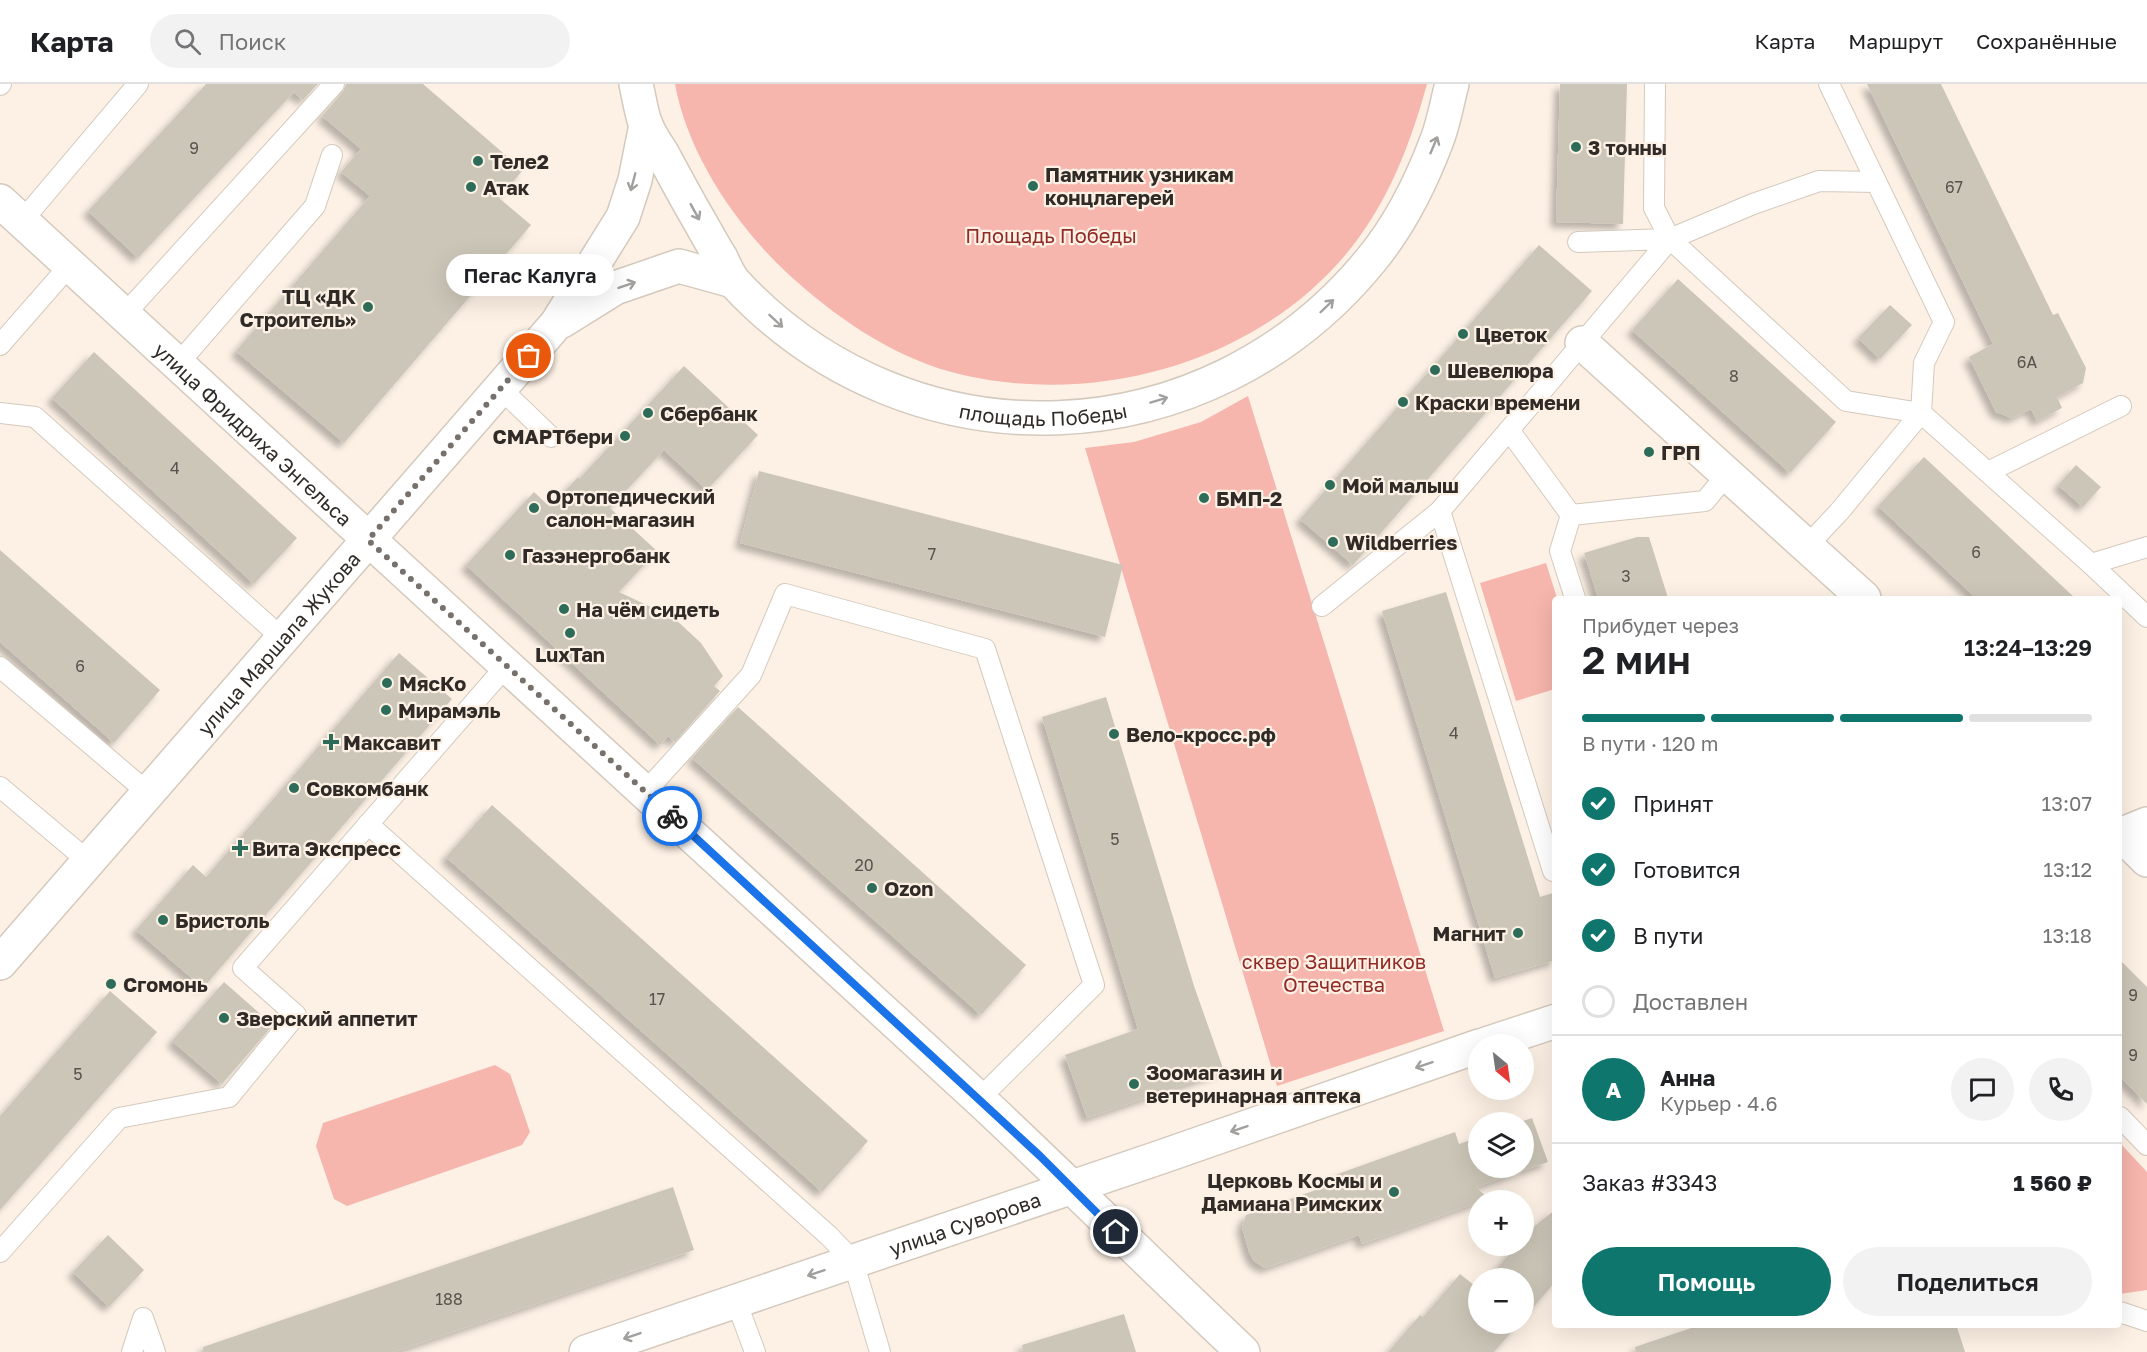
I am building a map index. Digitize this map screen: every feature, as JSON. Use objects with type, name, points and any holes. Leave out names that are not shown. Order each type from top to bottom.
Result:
[{"type":"street","name":"площадь Победы","points":[[636,84],[646,125],[733,280],[784,329],[843,368],[908,397],[977,414],[1033,419],[1089,416],[1126,410],[1210,384],[1271,351],[1325,309],[1372,259],[1410,201],[1438,138],[1452,84]]},
{"type":"street","points":[[557,323],[623,216],[634,180],[646,125]]},
{"type":"street","name":"улица Фридриха Энгельса","points":[[11,211],[368,540],[646,791],[979,1099],[1243,1352]]},
{"type":"street","points":[[557,323],[615,288],[679,266],[733,280]]},
{"type":"street","name":"улица Маршала Жукова","points":[[0,963],[557,323]]},
{"type":"street","points":[[1582,343],[1862,596]]},
{"type":"street","points":[[2127,832],[2147,860]]},
{"type":"street","points":[[1516,1034],[1552,1022]]},
{"type":"street","name":"улица Суворова","points":[[586,1352],[1161,1157],[1468,1050]]},
{"type":"lane","points":[[11,211],[138,84]]},
{"type":"lane","points":[[124,315],[334,84]]},
{"type":"lane","points":[[1655,84],[1654,208],[1670,239],[1846,401],[1921,413],[2091,564],[2147,617]]},
{"type":"lane","points":[[1807,546],[1839,512],[1921,413],[1924,363],[1944,322],[1829,84]]},
{"type":"lane","points":[[177,364],[315,206],[332,155]]},
{"type":"lane","points":[[1578,242],[1670,239],[1753,204],[1819,181],[1876,182]]},
{"type":"lane","points":[[1323,606],[1440,511],[1670,239]]},
{"type":"lane","points":[[0,345],[70,265]]},
{"type":"lane","points":[[500,388],[551,437]]},
{"type":"lane","points":[[1988,472],[2121,406]]},
{"type":"lane","points":[[0,413],[35,417],[282,638]]},
{"type":"lane","points":[[1509,430],[1571,515]]},
{"type":"lane","points":[[1571,515],[1705,501],[1728,473]]},
{"type":"lane","points":[[1440,511],[1552,868]]},
{"type":"lane","points":[[1571,515],[1560,551],[1574,596]]},
{"type":"lane","points":[[2091,564],[2147,547]]},
{"type":"lane","points":[[646,791],[751,675],[785,594],[985,649],[1094,985],[979,1099]]},
{"type":"lane","points":[[0,1252],[119,1118],[229,1097],[296,1015],[243,968],[507,665]]},
{"type":"lane","points":[[0,668],[147,792]]},
{"type":"lane","points":[[0,787],[88,861]]},
{"type":"lane","points":[[368,824],[828,1236],[853,1261],[880,1352]]},
{"type":"lane","points":[[2122,1119],[2147,1145]]},
{"type":"lane","points":[[736,1301],[755,1352]]},
{"type":"lane","points":[[2122,1313],[2147,1321]]},
{"type":"lane","points":[[132,1352],[143,1318],[155,1352]]},
{"type":"green space","name":"Площадь Победы","points":[[675,84],[1427,84],[1408,144],[1392,182],[1360,236],[1324,278],[1281,313],[1234,342],[1182,363],[1129,377],[1073,384],[1018,383],[963,375],[940,369],[895,350],[853,326],[814,297],[756,240],[720,192],[704,166],[692,139]]},
{"type":"green space","name":"сквер Защитников Отечества","points":[[1248,396],[1444,1031],[1277,1086],[1085,448],[1134,442],[1201,422]]},
{"type":"green space","points":[[1546,563],[1556,596],[1552,596],[1552,690],[1516,701],[1480,583]]},
{"type":"green space","points":[[495,1065],[510,1074],[530,1132],[522,1145],[347,1206],[334,1199],[316,1146],[323,1123]]},
{"type":"green space","points":[[2122,1145],[2147,1172],[2147,1290],[2122,1294]]},
{"type":"building","points":[[206,84],[318,84],[303,100],[294,92],[138,258],[88,211]]},
{"type":"building","name":"ТЦ «ДК Строитель»","points":[[346,84],[423,84],[523,170],[499,198],[531,225],[344,443],[236,351],[370,196],[341,172],[361,149],[322,116],[343,92]]},
{"type":"building","points":[[1560,84],[1627,84],[1623,224],[1556,222]]},
{"type":"building","points":[[1867,84],[1941,84],[2053,315],[2058,313],[2086,368],[2083,383],[2057,397],[2062,408],[2037,421],[2031,409],[2012,418],[1996,412],[1969,357],[1993,344]]},
{"type":"building","points":[[1539,245],[1592,291],[1353,565],[1300,519]]},
{"type":"building","points":[[1678,279],[1836,422],[1790,473],[1632,330]]},
{"type":"building","points":[[1890,305],[1912,325],[1880,359],[1858,338]]},
{"type":"building","points":[[94,352],[297,538],[254,584],[52,398]]},
{"type":"building","points":[[684,366],[758,435],[707,490],[664,450],[610,508],[657,551],[619,592],[674,618],[701,643],[723,676],[714,686],[720,691],[675,742],[668,736],[660,745],[466,565],[534,492],[550,507]]},
{"type":"building","points":[[1924,457],[2073,596],[1974,596],[1878,506]]},
{"type":"building","points":[[2076,465],[2101,487],[2083,507],[2058,485]]},
{"type":"building","points":[[759,471],[1123,565],[1105,637],[740,543]]},
{"type":"building","points":[[1637,537],[1649,537],[1667,596],[1597,596],[1584,553]]},
{"type":"building","points":[[0,550],[160,690],[114,743],[0,642]]},
{"type":"building","points":[[1446,592],[1540,897],[1552,893],[1552,961],[1495,978],[1382,611]]},
{"type":"building","points":[[399,653],[452,699],[203,988],[136,930],[193,865],[206,877]]},
{"type":"building","points":[[1106,697],[1194,986],[1224,1071],[1087,1118],[1065,1055],[1138,1029],[1042,717]]},
{"type":"building","points":[[738,707],[1026,965],[981,1015],[692,758]]},
{"type":"building","points":[[492,805],[868,1141],[822,1192],[446,857]]},
{"type":"building","points":[[2122,962],[2147,987],[2147,1104],[2122,1079]]},
{"type":"building","points":[[224,982],[273,1025],[222,1084],[172,1041]]},
{"type":"building","points":[[110,991],[157,1032],[0,1210],[0,1116]]},
{"type":"building","name":"Церковь Космы и Дамиана Римских","points":[[1534,1124],[1548,1162],[1534,1167]]},
{"type":"building","name":"Церковь Космы и Дамиана Римских","points":[[1455,1132],[1459,1144],[1468,1141],[1468,1178],[1502,1178],[1476,1187],[1479,1190],[1468,1190],[1468,1206],[1362,1244],[1359,1235],[1265,1268],[1254,1261],[1249,1252],[1242,1227],[1246,1215],[1338,1182],[1335,1175]]},
{"type":"building","points":[[673,1187],[694,1250],[394,1352],[203,1352],[203,1347]]},
{"type":"building","points":[[1552,1212],[1552,1286],[1534,1306],[1534,1268],[1497,1268],[1508,1256],[1534,1256],[1534,1227]]},
{"type":"building","points":[[108,1235],[144,1270],[109,1307],[73,1272]]},
{"type":"building","points":[[1460,1274],[1468,1280],[1468,1334],[1510,1334],[1494,1352],[1388,1352],[1420,1315],[1423,1317]]},
{"type":"building","points":[[1124,1314],[1136,1352],[1023,1352],[1022,1345]]},
{"type":"building","points":[[1691,1328],[1957,1328],[1965,1352],[1636,1352],[1635,1347]]},
{"type":"way so far","points":[[529,356],[368,540],[672,816]]},
{"type":"place","name":"3 тонны","points":[[1576,147]]},
{"type":"place","name":"Теле2","points":[[478,161]]},
{"type":"place","name":"Памятник узникам концлагерей","points":[[1033,186]]},
{"type":"place","name":"Атак","points":[[471,187]]},
{"type":"place","name":"ТЦ «ДК Строитель»","points":[[368,307]]},
{"type":"place","name":"Цветок","points":[[1463,334]]},
{"type":"place","name":"Пегас Калуга","points":[[529,356]]},
{"type":"place","name":"Шевелюра","points":[[1435,370]]},
{"type":"place","name":"Краски времени","points":[[1403,402]]},
{"type":"place","name":"Сбербанк","points":[[648,413]]},
{"type":"place","name":"СМАРТбери","points":[[625,436]]},
{"type":"place","name":"ГРП","points":[[1649,452]]},
{"type":"place","name":"Мой малыш","points":[[1330,485]]},
{"type":"place","name":"БМП-2","points":[[1204,498]]},
{"type":"place","name":"Ортопедический салон-магазин","points":[[534,508]]},
{"type":"place","name":"Wildberries","points":[[1333,542]]},
{"type":"place","name":"Газэнергобанк","points":[[510,555]]},
{"type":"place","name":"На чём сидеть","points":[[564,609]]},
{"type":"place","name":"LuxTan","points":[[570,633]]},
{"type":"place","name":"МясКо","points":[[387,683]]},
{"type":"place","name":"Мирамэль","points":[[386,710]]},
{"type":"place","name":"Вело-кросс.рф","points":[[1114,734]]},
{"type":"place","name":"Максавит","points":[[331,742]]},
{"type":"place","name":"Совкомбанк","points":[[294,788]]},
{"type":"place","name":"Вита Экспресс","points":[[240,848]]},
{"type":"place","name":"Ozon","points":[[872,888]]},
{"type":"place","name":"Бристоль","points":[[163,920]]},
{"type":"place","name":"Магнит","points":[[1518,933]]},
{"type":"place","name":"Сгомонь","points":[[111,984]]},
{"type":"place","name":"Зверский аппетит","points":[[224,1018]]},
{"type":"place","name":"Зоомагазин и ветеринарная аптека","points":[[1134,1084]]},
{"type":"place","name":"Церковь Космы и Дамиана Римских","points":[[1394,1192]]},
{"type":"route","points":[[672,816],[1040,1156],[1116,1232]]}]
